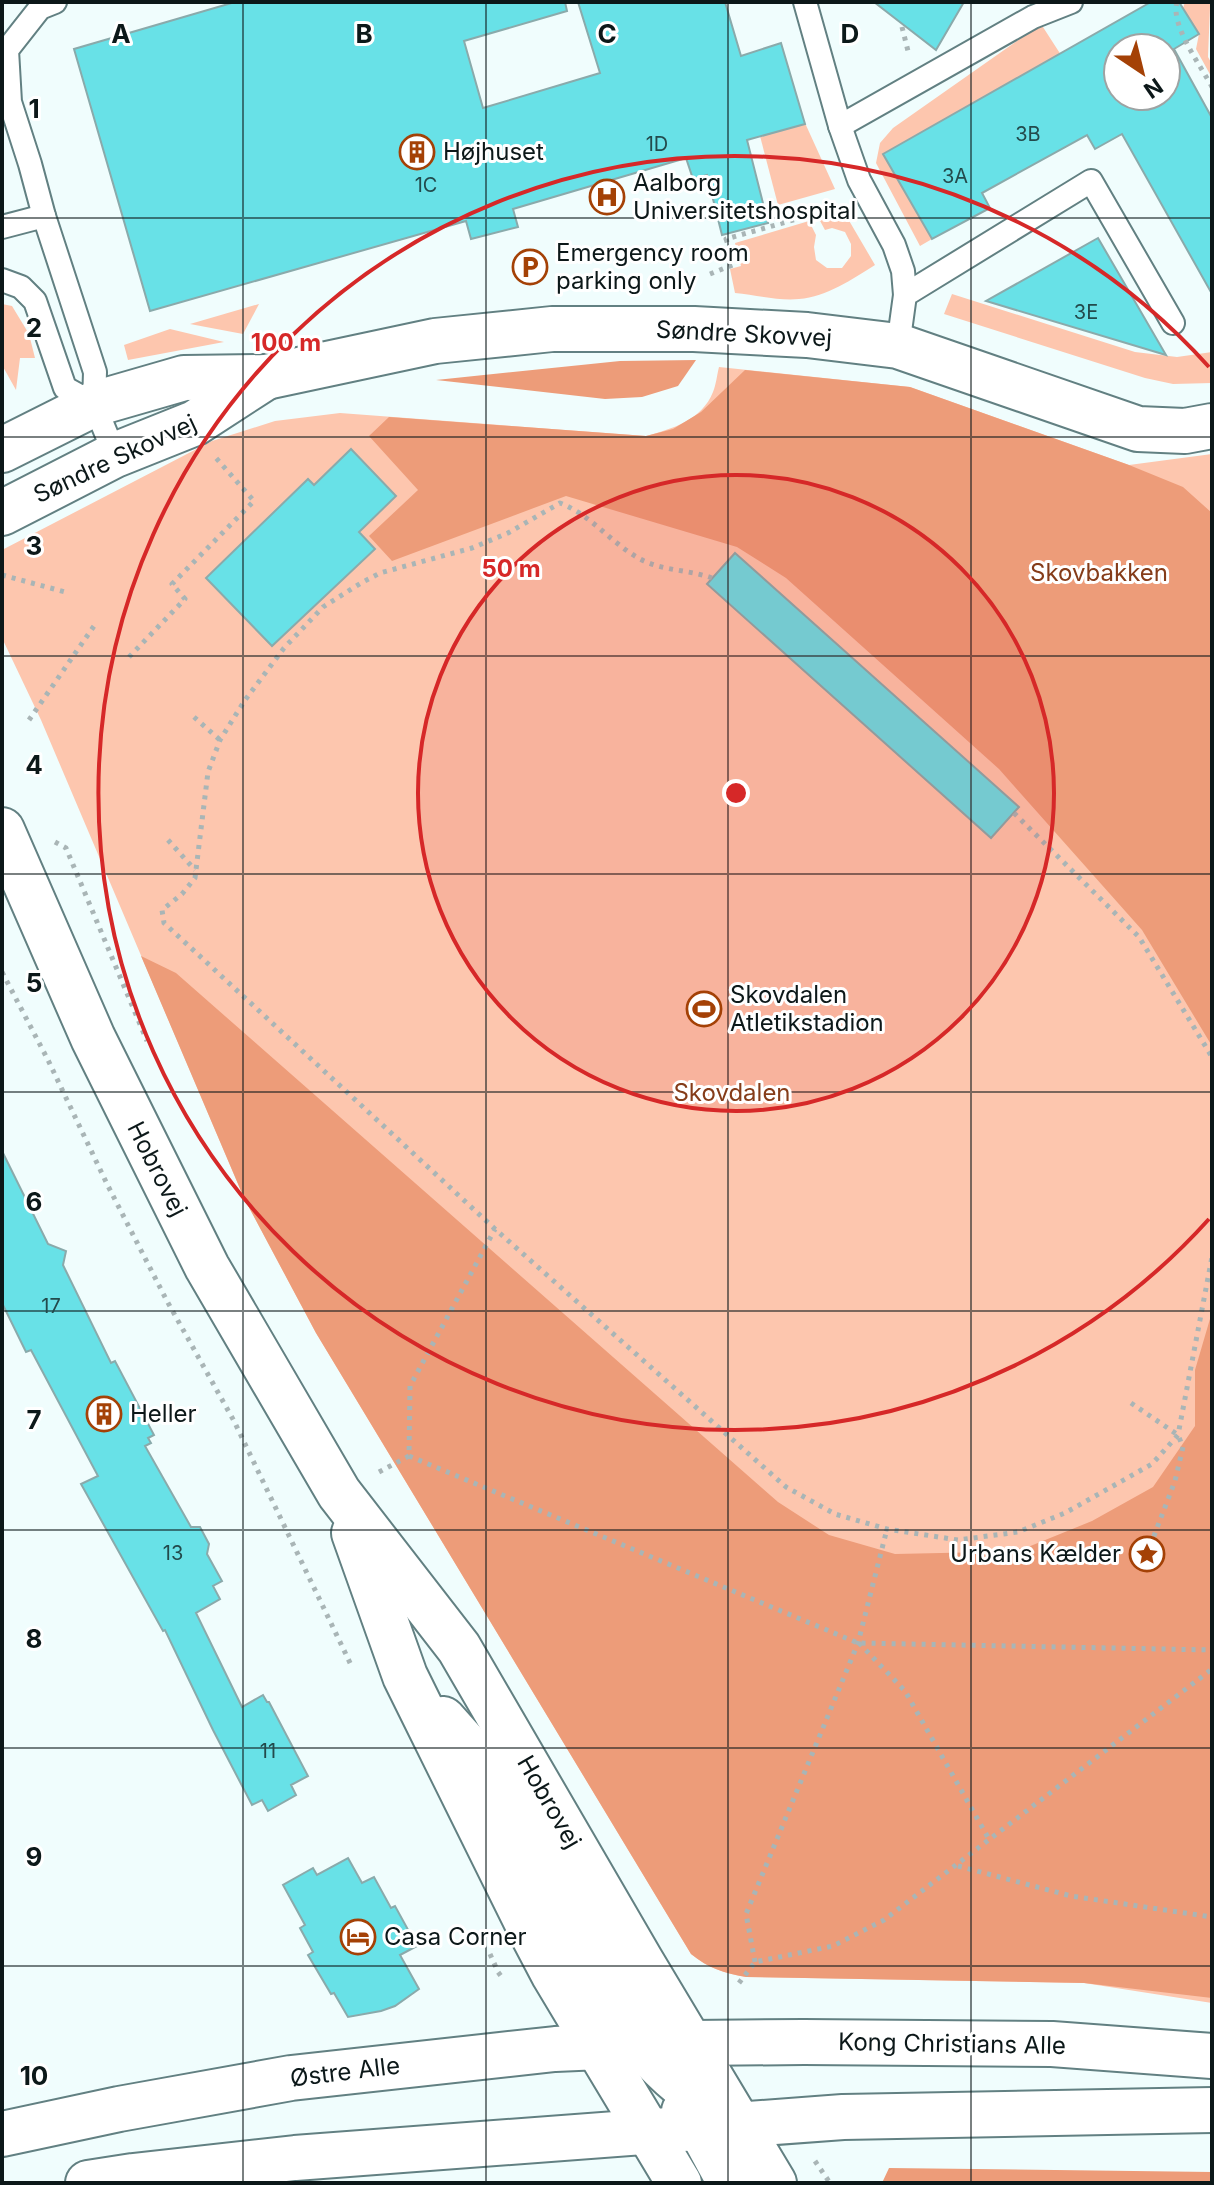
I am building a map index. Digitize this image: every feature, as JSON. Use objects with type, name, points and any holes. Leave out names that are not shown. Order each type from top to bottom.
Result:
[{"type":"street","name":"Søndre Skovvej","points":[[2,450],[94,404],[184,378],[266,377],[435,341],[552,329],[807,335],[898,346],[1138,429],[1185,431],[1212,426]]},
{"type":"street","name":"Søndre Skovvej","points":[[2,513],[115,455],[195,423],[266,377]]},
{"type":"street","name":"Hobrovej","points":[[2,830],[93,1038],[207,1267],[339,1493],[459,1648],[692,2043],[720,2126]]},
{"type":"street","name":"Hobrovej","points":[[339,1493],[405,1676],[554,1975],[679,2183]]},
{"type":"street","points":[[405,1676],[484,1765],[642,2046],[663,2071],[694,2096],[774,2183]]},
{"type":"street","name":"Østre Alle","points":[[2,2134],[291,2078],[510,2053],[692,2043]]},
{"type":"street","name":"Kong Christians Alle","points":[[692,2043],[1052,2044],[1212,2056]]},
{"type":"street","points":[[599,2047],[673,2100],[720,2126]]},
{"type":"street","points":[[88,2183],[295,2158],[843,2117],[1212,2110]]},
{"type":"street","points":[[720,2126],[730,2183]]},
{"type":"lane","points":[[55,2],[40,8],[7,50],[10,102],[95,372],[94,404],[115,455]]},
{"type":"lane","points":[[805,2],[840,126],[859,180],[894,245],[903,271],[905,295],[898,346]]},
{"type":"lane","points":[[840,126],[1033,17],[1071,2]]},
{"type":"lane","points":[[905,295],[1091,181],[1173,323]]},
{"type":"lane","points":[[2,227],[44,216]]},
{"type":"lane","points":[[2,280],[21,287],[35,301],[65,388],[94,404]]},
{"type":"path","points":[[1177,2],[1178,25],[1212,87]]},
{"type":"path","points":[[710,274],[735,264],[726,239],[869,199]]},
{"type":"path","points":[[129,657],[185,599],[172,584],[254,501],[230,475]]},
{"type":"path","points":[[712,578],[672,571],[645,561],[575,509],[560,503],[508,533],[472,548],[380,573],[361,583],[323,607],[284,648],[220,740],[208,772],[195,878],[182,894],[162,910],[164,923],[495,1229],[786,1487],[835,1514],[887,1529],[958,1540],[1018,1532],[1065,1513],[1152,1464],[1178,1435],[1212,1257]]},
{"type":"path","points":[[2,575],[69,593]]},
{"type":"path","points":[[29,720],[94,626]]},
{"type":"path","points":[[194,717],[220,740]]},
{"type":"path","points":[[1014,813],[1139,937],[1212,1057]]},
{"type":"path","points":[[168,840],[196,871]]},
{"type":"path","points":[[53,841],[66,848],[150,1047]]},
{"type":"path","points":[[2,972],[167,1301],[234,1421],[353,1671]]},
{"type":"path","points":[[409,1456],[410,1386],[495,1229]]},
{"type":"path","points":[[1131,1403],[1178,1435],[1183,1447],[1175,1481],[1147,1554]]},
{"type":"path","points":[[378,1473],[409,1456]]},
{"type":"path","points":[[409,1456],[858,1643],[1212,1650]]},
{"type":"path","points":[[755,1962],[746,1914],[858,1643],[887,1529]]},
{"type":"path","points":[[858,1643],[905,1691],[990,1841]]},
{"type":"path","points":[[739,1983],[755,1962],[833,1946],[884,1920],[1212,1669]]},
{"type":"path","points":[[957,1866],[1071,1896],[1212,1917]]},
{"type":"green space","points":[[1185,2],[1212,2],[1208,57],[1212,64],[1212,78],[1196,49],[1199,34],[1183,8]]},
{"type":"green space","points":[[1041,24],[1061,55],[884,154],[932,239],[920,246],[876,163],[880,143],[893,128]]},
{"type":"green space","points":[[805,123],[835,189],[778,205],[760,136]]},
{"type":"green space","points":[[844,212],[875,265],[839,286],[809,298],[784,299],[735,293],[730,269],[741,266],[735,243],[809,221],[816,235],[816,260],[827,268],[842,268],[851,256],[851,244],[845,232],[832,228],[825,230],[819,219]]},
{"type":"green space","points":[[952,294],[1135,352],[1177,357],[1212,352],[1212,383],[1173,384],[1145,378],[944,314]]},
{"type":"green space","points":[[2,304],[12,306],[29,334],[35,358],[20,358],[16,390],[2,365]]},
{"type":"green space","points":[[259,304],[243,334],[190,324]]},
{"type":"green space","points":[[170,329],[224,342],[128,360],[124,345]]},
{"type":"green space","points":[[696,360],[678,386],[642,397],[605,399],[436,380],[620,361]]},
{"type":"green space","name":"Skovdalen","points":[[719,367],[910,387],[1129,465],[1212,454],[1212,2003],[1084,1983],[746,1977],[717,1969],[691,1954],[316,1333],[244,1198],[41,720],[2,638],[2,550],[212,441],[275,421],[340,413],[646,436],[685,422],[702,410],[713,392]]},
{"type":"green space","name":"Skovbakken","points":[[745,370],[910,387],[1183,487],[1212,513],[1212,1046],[1142,930],[999,769],[786,578],[737,547],[566,496],[392,561],[369,536],[418,490],[369,436],[389,417],[646,436],[673,429],[701,412]]},
{"type":"green space","points":[[141,956],[176,973],[778,1502],[829,1535],[895,1554],[987,1552],[1028,1547],[1092,1521],[1153,1487],[1195,1426],[1195,1370],[1212,1312],[1212,1998],[1084,1983],[746,1977],[717,1969],[691,1954],[316,1333],[244,1198]]},
{"type":"green space","points":[[889,2168],[1212,2172],[1212,2183],[882,2183]]},
{"type":"building","name":"Højhuset","points":[[235,2],[565,2],[567,11],[464,41],[483,108],[600,73],[578,2],[725,2],[741,56],[781,43],[805,124],[747,140],[768,223],[722,235],[707,175],[693,179],[686,158],[513,209],[518,227],[471,239],[466,221],[150,311],[74,49]]},
{"type":"building","points":[[874,2],[964,2],[936,50]]},
{"type":"building","points":[[1151,2],[1179,2],[1199,34],[1182,44],[1182,32],[1102,32],[1102,112],[1182,112],[1182,64],[1212,118],[1212,294],[1122,134],[1095,149],[1087,135],[982,193],[990,208],[932,239],[883,154]]},
{"type":"building","points":[[1098,238],[1166,355],[986,301]]},
{"type":"building","points":[[351,449],[396,496],[359,532],[375,549],[272,646],[206,578],[308,479],[314,485]]},
{"type":"building","points":[[735,553],[1019,807],[991,838],[707,584]]},
{"type":"building","points":[[2,1151],[48,1244],[66,1251],[63,1265],[111,1363],[115,1361],[154,1435],[148,1438],[151,1443],[145,1446],[191,1527],[200,1527],[209,1544],[207,1554],[222,1581],[213,1586],[220,1599],[196,1613],[242,1707],[263,1695],[308,1776],[291,1785],[296,1795],[268,1811],[262,1800],[252,1805],[165,1630],[81,1484],[98,1476],[31,1350],[26,1352],[2,1303]]},
{"type":"building","name":"Casa Corner","points":[[348,1858],[362,1883],[374,1877],[391,1908],[395,1906],[417,1946],[400,1955],[419,1989],[395,2006],[348,2017],[308,1955],[313,1952],[300,1928],[305,1925],[283,1885],[313,1868],[317,1875]]},
{"type":"place","name":"Højhuset","points":[[417,152]]},
{"type":"place","name":"Aalborg Universitetshospital","points":[[607,197]]},
{"type":"place","name":"Emergency room parking only","points":[[530,267]]},
{"type":"place","name":"Skovdalen Atletikstadion","points":[[704,1009]]},
{"type":"place","name":"Heller","points":[[104,1414]]},
{"type":"place","name":"Urbans Kælder","points":[[1147,1554]]},
{"type":"place","name":"Casa Corner","points":[[358,1937]]}]
